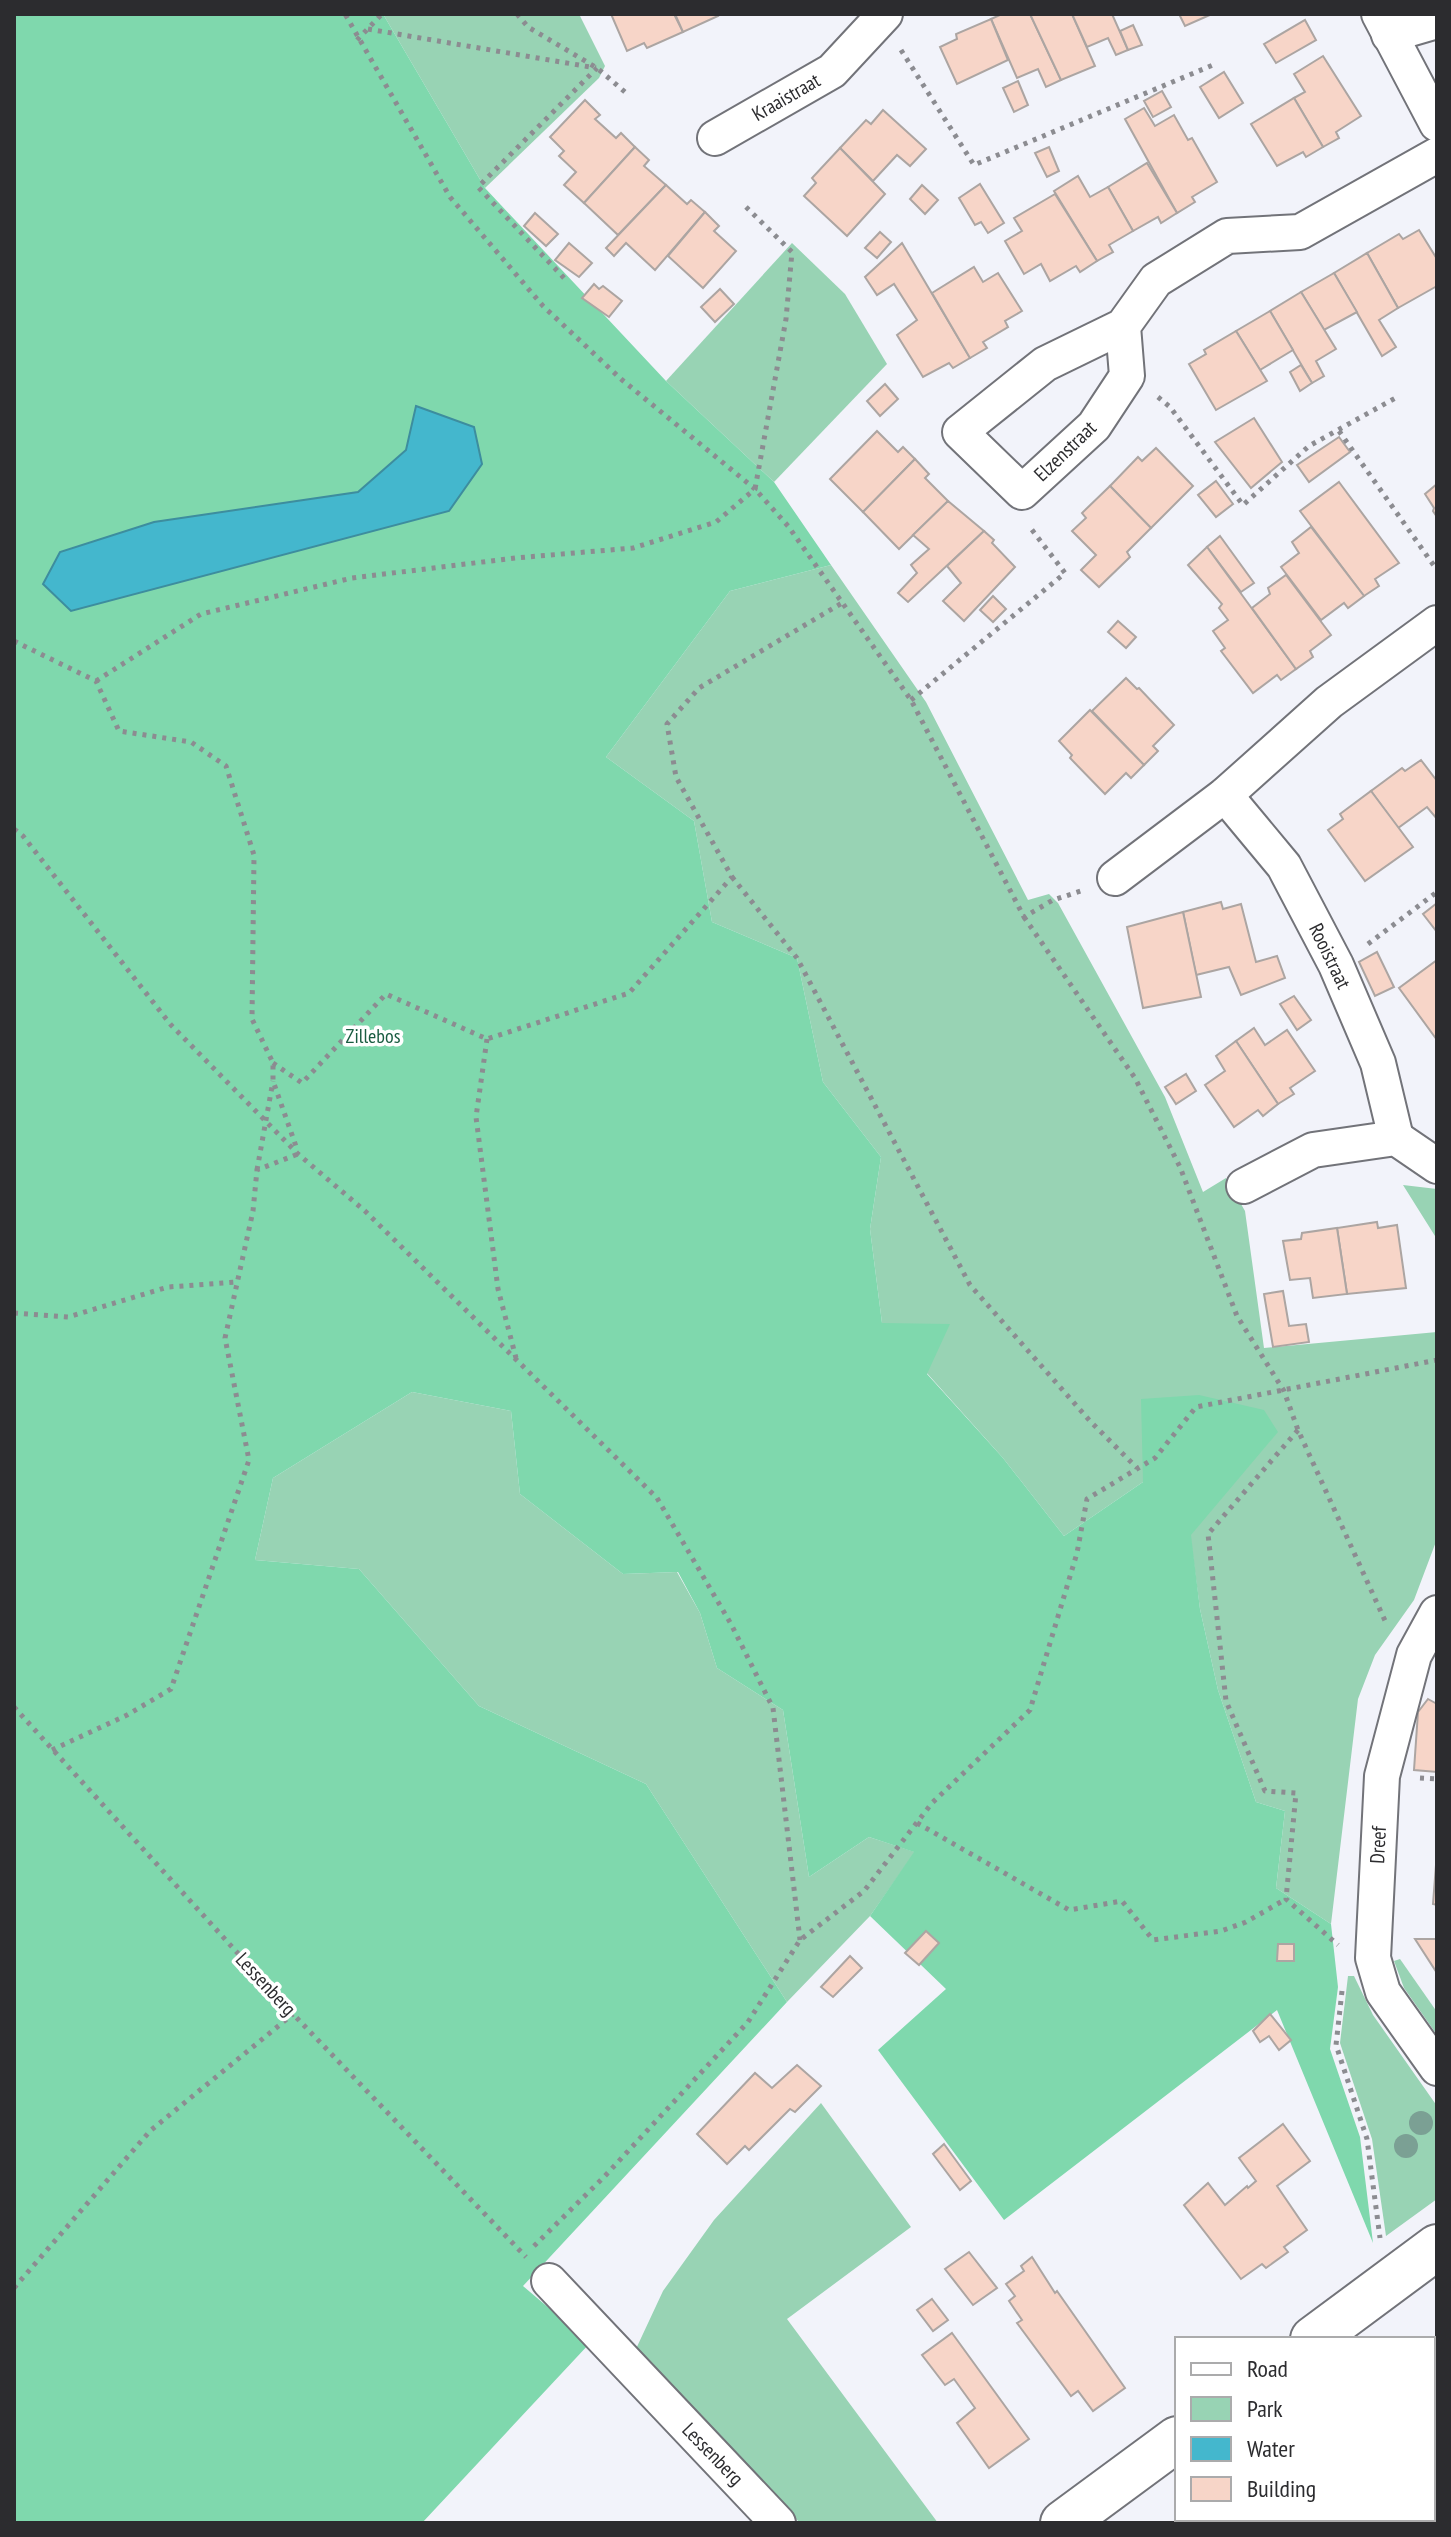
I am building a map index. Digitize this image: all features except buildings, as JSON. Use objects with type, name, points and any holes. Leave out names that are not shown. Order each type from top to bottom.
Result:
[{"type":"street","points":[[1437,21],[1384,25],[1437,124]]},
{"type":"street","name":"Kraaistraat","points":[[715,138],[832,71],[891,28]]},
{"type":"street","name":"Elzenstraat","points":[[1123,326],[1127,376],[1094,426],[1022,492],[960,432],[1045,364],[1123,326],[1156,280],[1227,236],[1300,232],[1437,155]]},
{"type":"street","points":[[1104,883],[1225,795],[1329,702],[1437,623]]},
{"type":"street","name":"Rooistraat","points":[[1225,795],[1284,866],[1336,965],[1378,1063],[1388,1094],[1396,1138]]},
{"type":"street","points":[[1244,1186],[1313,1150],[1396,1138],[1437,1166]]},
{"type":"street","name":"Dreef","points":[[1437,1613],[1414,1655],[1382,1776],[1373,1958],[1383,1992],[1437,2068]]},
{"type":"street","points":[[1316,2337],[1437,2247]]},
{"type":"street","name":"Lessenberg","points":[[549,2281],[778,2523]]},
{"type":"street","points":[[1063,2523],[1175,2440]]},
{"type":"path","points":[[345,14],[357,40],[450,197],[543,306],[621,379],[755,489],[788,526],[911,700],[1024,917],[1135,1078],[1180,1167],[1237,1316],[1284,1391],[1298,1430],[1387,1626]]},
{"type":"path","points":[[357,40],[382,14]]},
{"type":"path","points":[[517,14],[528,27],[597,68],[625,92]]},
{"type":"path","points":[[891,28],[974,165],[1213,65]]},
{"type":"path","points":[[368,29],[597,68]]},
{"type":"path","points":[[564,278],[478,187],[597,68]]},
{"type":"path","points":[[96,681],[201,614],[352,578],[515,558],[633,548],[716,522],[755,489],[786,319],[792,252],[746,207]]},
{"type":"path","points":[[1157,397],[1170,407],[1243,505],[1309,446],[1399,396]]},
{"type":"path","points":[[1339,431],[1437,570]]},
{"type":"path","points":[[911,700],[1065,573],[1028,525]]},
{"type":"path","points":[[842,603],[699,688],[667,724],[676,777],[732,877],[797,958],[970,1285],[1090,1421],[1137,1468]]},
{"type":"path","points":[[14,641],[96,681],[119,731],[191,742],[226,766],[254,855],[252,1019],[273,1063],[273,1081],[253,1211],[225,1338],[249,1460],[171,1689],[127,1715],[52,1750]]},
{"type":"path","points":[[14,829],[23,836],[171,1025],[298,1154],[365,1211],[657,1498],[731,1624],[773,1708],[800,1940]]},
{"type":"path","points":[[273,1063],[302,1083],[386,994],[487,1039],[629,993],[732,877]]},
{"type":"path","points":[[1024,917],[1053,900],[1104,883]]},
{"type":"path","points":[[1363,947],[1437,892]]},
{"type":"path","points":[[487,1039],[476,1117],[498,1289],[516,1360]]},
{"type":"path","points":[[273,1081],[298,1154]]},
{"type":"path","points":[[257,1170],[298,1154]]},
{"type":"path","points":[[14,1313],[68,1317],[168,1287],[237,1282]]},
{"type":"path","points":[[800,1940],[864,1891],[932,1803],[1030,1710],[1077,1553],[1087,1499],[1155,1458],[1196,1407],[1437,1360]]},
{"type":"path","points":[[1286,1899],[1296,1793],[1265,1791],[1226,1701],[1208,1534],[1298,1430]]},
{"type":"path","name":"Lessenberg","points":[[14,1707],[293,2014],[525,2256],[604,2177],[748,2022],[800,1940]]},
{"type":"path","points":[[917,1823],[1069,1910],[1122,1901],[1153,1940],[1221,1931],[1246,1922],[1286,1899]]},
{"type":"path","points":[[1286,1899],[1340,1947]]},
{"type":"path","points":[[1342,1990],[1336,2045],[1367,2139],[1381,2247]]},
{"type":"path","points":[[14,2288],[150,2131],[293,2014]]},
{"type":"green space","name":"Zillebos","points":[[14,14],[383,14],[485,188],[666,381],[774,482],[831,565],[730,591],[606,757],[694,821],[712,922],[797,958],[823,1082],[881,1157],[870,1229],[882,1323],[950,1324],[927,1374],[1003,1458],[1064,1536],[1143,1482],[1141,1399],[1199,1395],[1264,1410],[1278,1432],[1191,1535],[1200,1609],[1218,1690],[1256,1802],[1285,1811],[1276,1888],[1331,1924],[1338,1987],[1330,2049],[1360,2137],[1373,2243],[1277,2010],[1004,2220],[878,2050],[946,1989],[870,1916],[914,1852],[869,1837],[809,1877],[783,1710],[717,1668],[700,1613],[678,1572],[623,1574],[520,1494],[511,1411],[412,1392],[273,1478],[255,1560],[359,1569],[479,1706],[646,1784],[787,2002],[523,2286],[590,2343],[422,2523],[14,2523]],"holes":[[[407,450],[449,511],[154,522],[358,492]]]},
{"type":"green space","points":[[383,14],[579,14],[605,66],[599,78],[485,188]]},
{"type":"green space","points":[[792,243],[845,294],[887,364],[774,482],[666,381]]},
{"type":"green space","points":[[831,565],[926,702],[1028,900],[1049,894],[1058,903],[1165,1097],[1203,1192],[1226,1178],[1245,1211],[1264,1348],[1437,1332],[1437,1539],[1414,1600],[1375,1655],[1358,1699],[1331,1924],[1276,1888],[1285,1811],[1256,1802],[1218,1690],[1200,1609],[1190,1534],[1277,1432],[1143,1482],[1064,1536],[1003,1458],[882,1323],[870,1229],[881,1157],[823,1082],[797,958],[712,922],[694,821],[606,757],[730,591]]},
{"type":"green space","points":[[1403,1185],[1437,1189],[1437,1243],[1435,1236]]},
{"type":"green space","points":[[412,1392],[511,1411],[520,1494],[623,1574],[677,1572],[700,1613],[717,1668],[783,1710],[809,1877],[869,1837],[915,1852],[870,1916],[787,2002],[646,1784],[479,1706],[359,1569],[255,1560],[273,1478]]},
{"type":"green space","points":[[1400,1959],[1437,2012],[1437,2035],[1404,1988],[1394,1961]]},
{"type":"green space","points":[[1348,1976],[1354,1976],[1373,2015],[1437,2106],[1437,2199],[1386,2236],[1372,2139],[1340,2043]]},
{"type":"green space","points":[[821,2103],[911,2227],[787,2319],[938,2523],[800,2523],[635,2351],[663,2291],[714,2220]]},
{"type":"water","points":[[416,406],[474,427],[482,464],[449,511],[71,611],[43,584],[60,552],[154,522],[358,492],[406,450]]}]
